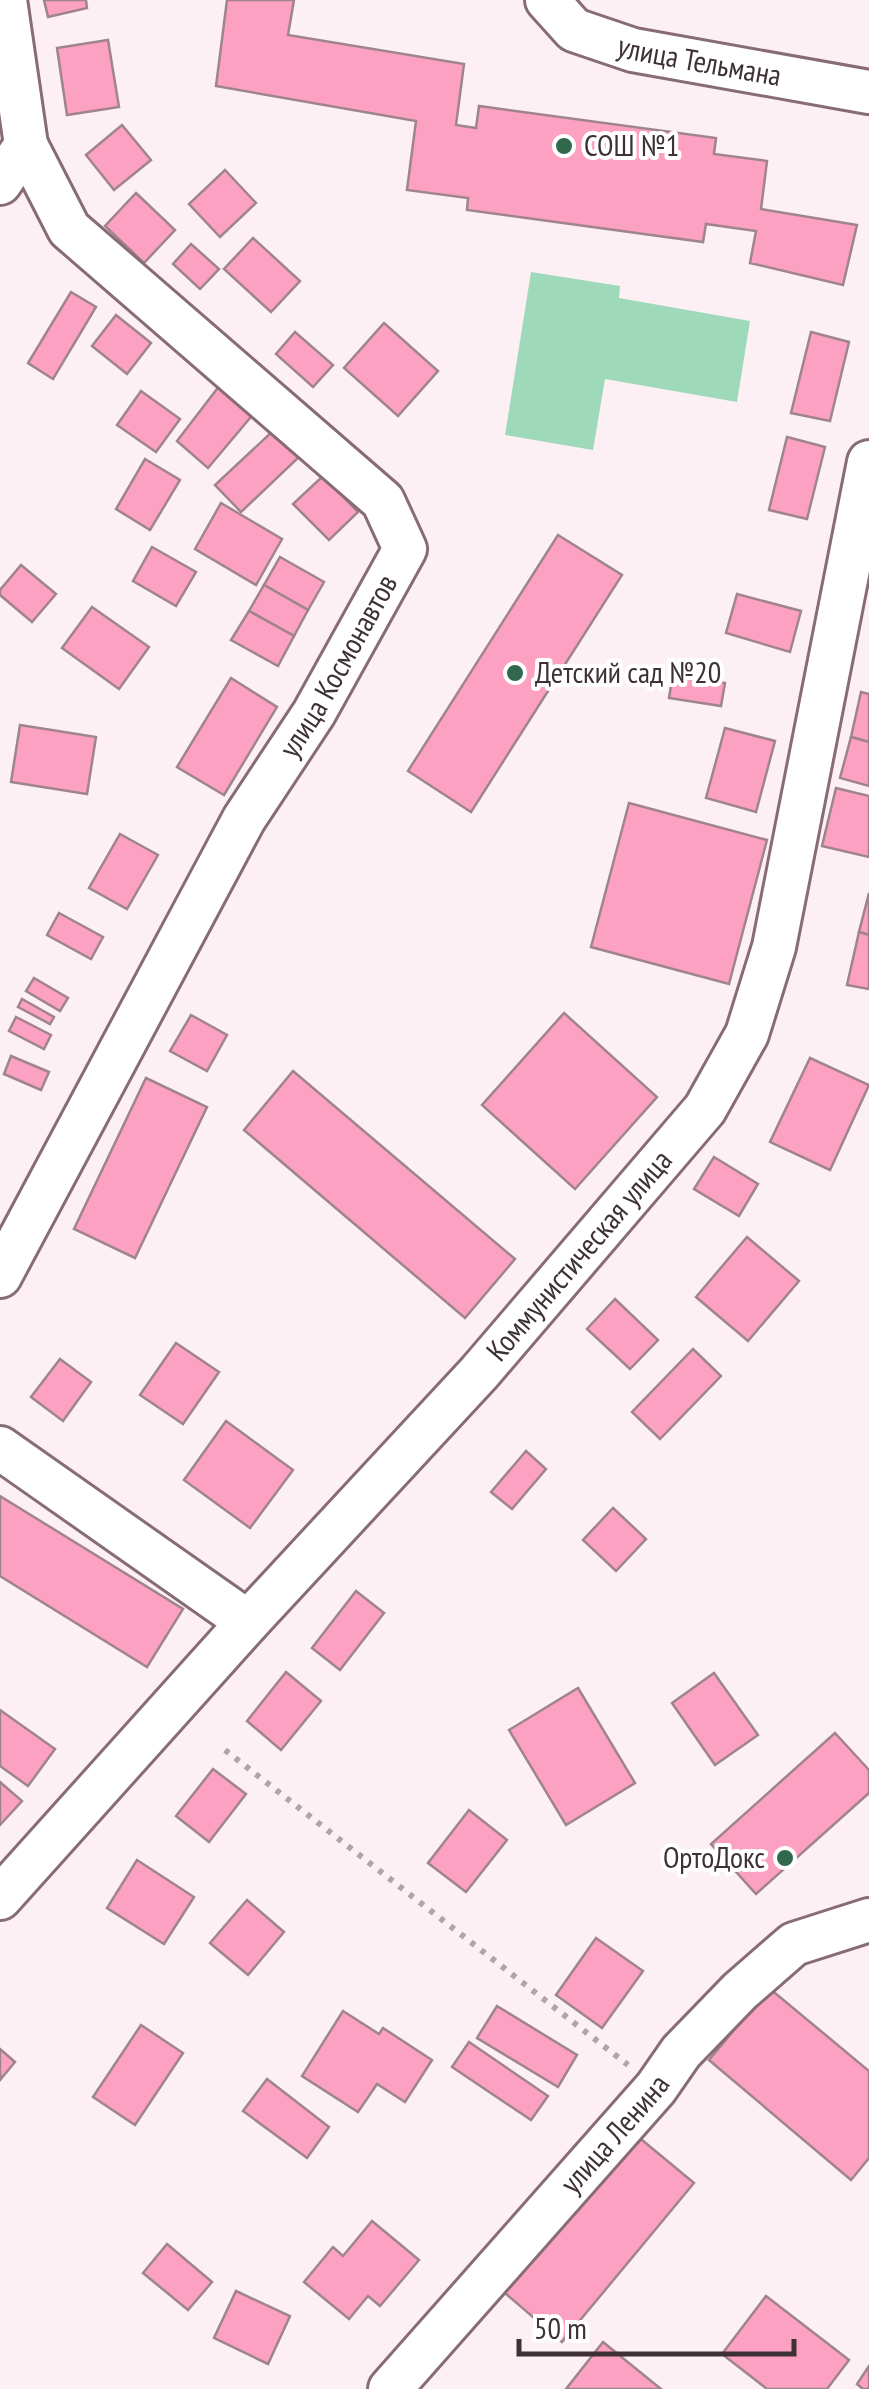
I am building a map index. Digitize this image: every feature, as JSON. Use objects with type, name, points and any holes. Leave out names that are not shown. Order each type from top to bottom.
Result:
[{"type":"street","points":[[0,183],[26,145],[5,0]]},
{"type":"street","name":"улица Тельмана","points":[[547,0],[574,30],[633,50],[869,92]]},
{"type":"street","name":"улица Космонавтов","points":[[0,1276],[244,818],[314,713],[405,550],[384,502],[69,229],[26,145]]},
{"type":"street","name":"Коммунистическая улица","points":[[0,1898],[479,1373],[705,1108],[747,1034],[774,947],[869,462]]},
{"type":"street","points":[[0,1448],[248,1622]]},
{"type":"street","name":"улица Ленина","points":[[390,2389],[656,2088],[681,2052],[740,1991],[794,1944],[869,1920]]},
{"type":"path","points":[[225,1750],[656,2088]]},
{"type":"green space","points":[[531,272],[620,286],[619,298],[750,321],[737,402],[605,379],[593,450],[505,435]]},
{"type":"building","points":[[44,0],[86,0],[87,8],[48,17]]},
{"type":"building","name":"СОШ №1","points":[[227,0],[294,0],[288,35],[464,64],[456,125],[476,128],[479,106],[716,138],[714,154],[767,161],[761,209],[857,225],[843,285],[750,263],[756,231],[706,224],[703,242],[467,210],[468,198],[407,190],[416,121],[216,86]]},
{"type":"building","points":[[108,40],[119,107],[67,115],[57,48]]},
{"type":"building","points":[[122,125],[151,160],[114,190],[86,155]]},
{"type":"building","points":[[225,170],[256,203],[220,237],[189,204]]},
{"type":"building","points":[[136,193],[175,230],[144,263],[105,226]]},
{"type":"building","points":[[253,238],[300,281],[271,312],[224,269]]},
{"type":"building","points":[[191,244],[219,269],[200,289],[173,264]]},
{"type":"building","points":[[71,292],[96,307],[53,379],[28,363]]},
{"type":"building","points":[[116,315],[151,343],[127,374],[92,346]]},
{"type":"building","points":[[384,323],[438,371],[398,416],[344,368]]},
{"type":"building","points":[[295,332],[333,365],[313,387],[276,354]]},
{"type":"building","points":[[811,332],[849,342],[830,421],[791,413]]},
{"type":"building","points":[[220,385],[255,412],[208,468],[177,441]]},
{"type":"building","points":[[141,391],[180,419],[156,452],[117,425]]},
{"type":"building","points":[[275,429],[300,456],[241,512],[215,485]]},
{"type":"building","points":[[787,437],[825,447],[807,519],[769,510]]},
{"type":"building","points":[[145,459],[180,480],[150,530],[116,509]]},
{"type":"building","points":[[323,476],[358,512],[329,540],[293,504]]},
{"type":"building","points":[[221,503],[282,539],[256,585],[195,549]]},
{"type":"building","name":"Детский сад №20","points":[[558,535],[622,575],[471,812],[408,771]]},
{"type":"building","points":[[152,547],[196,572],[176,606],[133,581]]},
{"type":"building","points":[[280,557],[324,582],[308,610],[264,585]]},
{"type":"building","points":[[21,565],[56,594],[32,622],[0,595]]},
{"type":"building","points":[[264,585],[308,610],[294,636],[249,611]]},
{"type":"building","points":[[737,594],[801,611],[790,652],[726,633]]},
{"type":"building","points":[[92,607],[149,647],[119,689],[62,648]]},
{"type":"building","points":[[249,611],[294,636],[278,666],[231,640]]},
{"type":"building","points":[[673,674],[725,683],[721,706],[669,698]]},
{"type":"building","points":[[231,678],[277,707],[224,795],[177,767]]},
{"type":"building","points":[[861,692],[869,694],[869,742],[851,737]]},
{"type":"building","points":[[20,725],[96,737],[87,794],[11,782]]},
{"type":"building","points":[[725,728],[775,741],[756,812],[706,798]]},
{"type":"building","points":[[851,737],[869,742],[869,786],[840,778]]},
{"type":"building","points":[[836,788],[869,796],[869,857],[822,846]]},
{"type":"building","points":[[629,803],[767,840],[729,984],[591,947]]},
{"type":"building","points":[[120,834],[158,855],[127,909],[89,888]]},
{"type":"building","points":[[869,893],[869,935],[859,932]]},
{"type":"building","points":[[59,913],[103,937],[91,959],[47,935]]},
{"type":"building","points":[[859,932],[869,935],[869,989],[847,985]]},
{"type":"building","points":[[34,978],[68,998],[60,1011],[26,991]]},
{"type":"building","points":[[22,999],[54,1017],[50,1024],[18,1007]]},
{"type":"building","points":[[564,1013],[657,1097],[575,1189],[482,1105]]},
{"type":"building","points":[[191,1015],[227,1035],[207,1071],[170,1051]]},
{"type":"building","points":[[16,1017],[51,1035],[44,1049],[9,1031]]},
{"type":"building","points":[[11,1056],[49,1072],[41,1090],[4,1074]]},
{"type":"building","points":[[810,1058],[869,1085],[830,1170],[770,1142]]},
{"type":"building","points":[[293,1071],[515,1259],[465,1318],[244,1130]]},
{"type":"building","points":[[146,1078],[207,1107],[135,1258],[74,1229]]},
{"type":"building","points":[[714,1157],[758,1184],[739,1216],[694,1189]]},
{"type":"building","points":[[747,1237],[799,1281],[748,1341],[696,1297]]},
{"type":"building","points":[[615,1299],[658,1340],[630,1369],[587,1329]]},
{"type":"building","points":[[176,1343],[219,1372],[183,1424],[140,1395]]},
{"type":"building","points":[[693,1349],[721,1376],[660,1439],[632,1412]]},
{"type":"building","points":[[60,1359],[91,1382],[63,1421],[31,1397]]},
{"type":"building","points":[[226,1421],[293,1470],[250,1528],[184,1480]]},
{"type":"building","points":[[526,1451],[546,1469],[512,1509],[491,1492]]},
{"type":"building","points":[[0,1496],[183,1609],[147,1667],[0,1576]]},
{"type":"building","points":[[613,1508],[646,1539],[616,1571],[583,1540]]},
{"type":"building","points":[[356,1591],[384,1613],[340,1670],[312,1648]]},
{"type":"building","points":[[286,1672],[321,1701],[281,1750],[247,1721]]},
{"type":"building","points":[[714,1673],[758,1735],[715,1765],[672,1703]]},
{"type":"building","points":[[578,1688],[635,1783],[566,1825],[509,1730]]},
{"type":"building","points":[[0,1710],[55,1749],[28,1786],[0,1766]]},
{"type":"building","points":[[835,1733],[869,1770],[869,1793],[756,1894],[711,1844]]},
{"type":"building","points":[[213,1769],[246,1794],[209,1842],[176,1816]]},
{"type":"building","points":[[0,1782],[22,1801],[0,1825]]},
{"type":"building","points":[[469,1810],[507,1840],[466,1892],[428,1863]]},
{"type":"building","points":[[137,1860],[194,1897],[164,1944],[107,1908]]},
{"type":"building","points":[[247,1900],[284,1932],[248,1975],[210,1943]]},
{"type":"building","points":[[596,1938],[643,1971],[602,2028],[556,1995]]},
{"type":"building","points":[[769,1988],[869,2071],[869,2158],[851,2180],[709,2060]]},
{"type":"building","points":[[497,2006],[577,2055],[558,2087],[477,2038]]},
{"type":"building","points":[[343,2011],[379,2034],[383,2028],[432,2060],[405,2102],[377,2084],[358,2112],[302,2076]]},
{"type":"building","points":[[141,2025],[183,2053],[135,2125],[93,2097]]},
{"type":"building","points":[[469,2042],[548,2096],[531,2120],[452,2067]]},
{"type":"building","points":[[0,2049],[15,2062],[0,2080]]},
{"type":"building","points":[[267,2079],[329,2127],[307,2158],[243,2111]]},
{"type":"building","points":[[636,2135],[694,2183],[562,2342],[505,2293]]},
{"type":"building","points":[[372,2221],[419,2260],[380,2306],[368,2296],[349,2319],[304,2282],[333,2247],[343,2256]]},
{"type":"building","points":[[167,2244],[212,2282],[188,2310],[143,2273]]},
{"type":"building","points":[[236,2291],[290,2316],[268,2364],[214,2338]]},
{"type":"building","points":[[766,2296],[849,2360],[827,2389],[767,2389],[722,2354]]},
{"type":"building","points":[[603,2342],[661,2389],[566,2389]]},
{"type":"building","points":[[869,2366],[869,2389],[863,2389],[857,2384]]},
{"type":"place","name":"СОШ №1","points":[[564,146]]},
{"type":"place","name":"Детский сад №20","points":[[515,673]]},
{"type":"place","name":"ОртоДокс","points":[[785,1858]]}]
